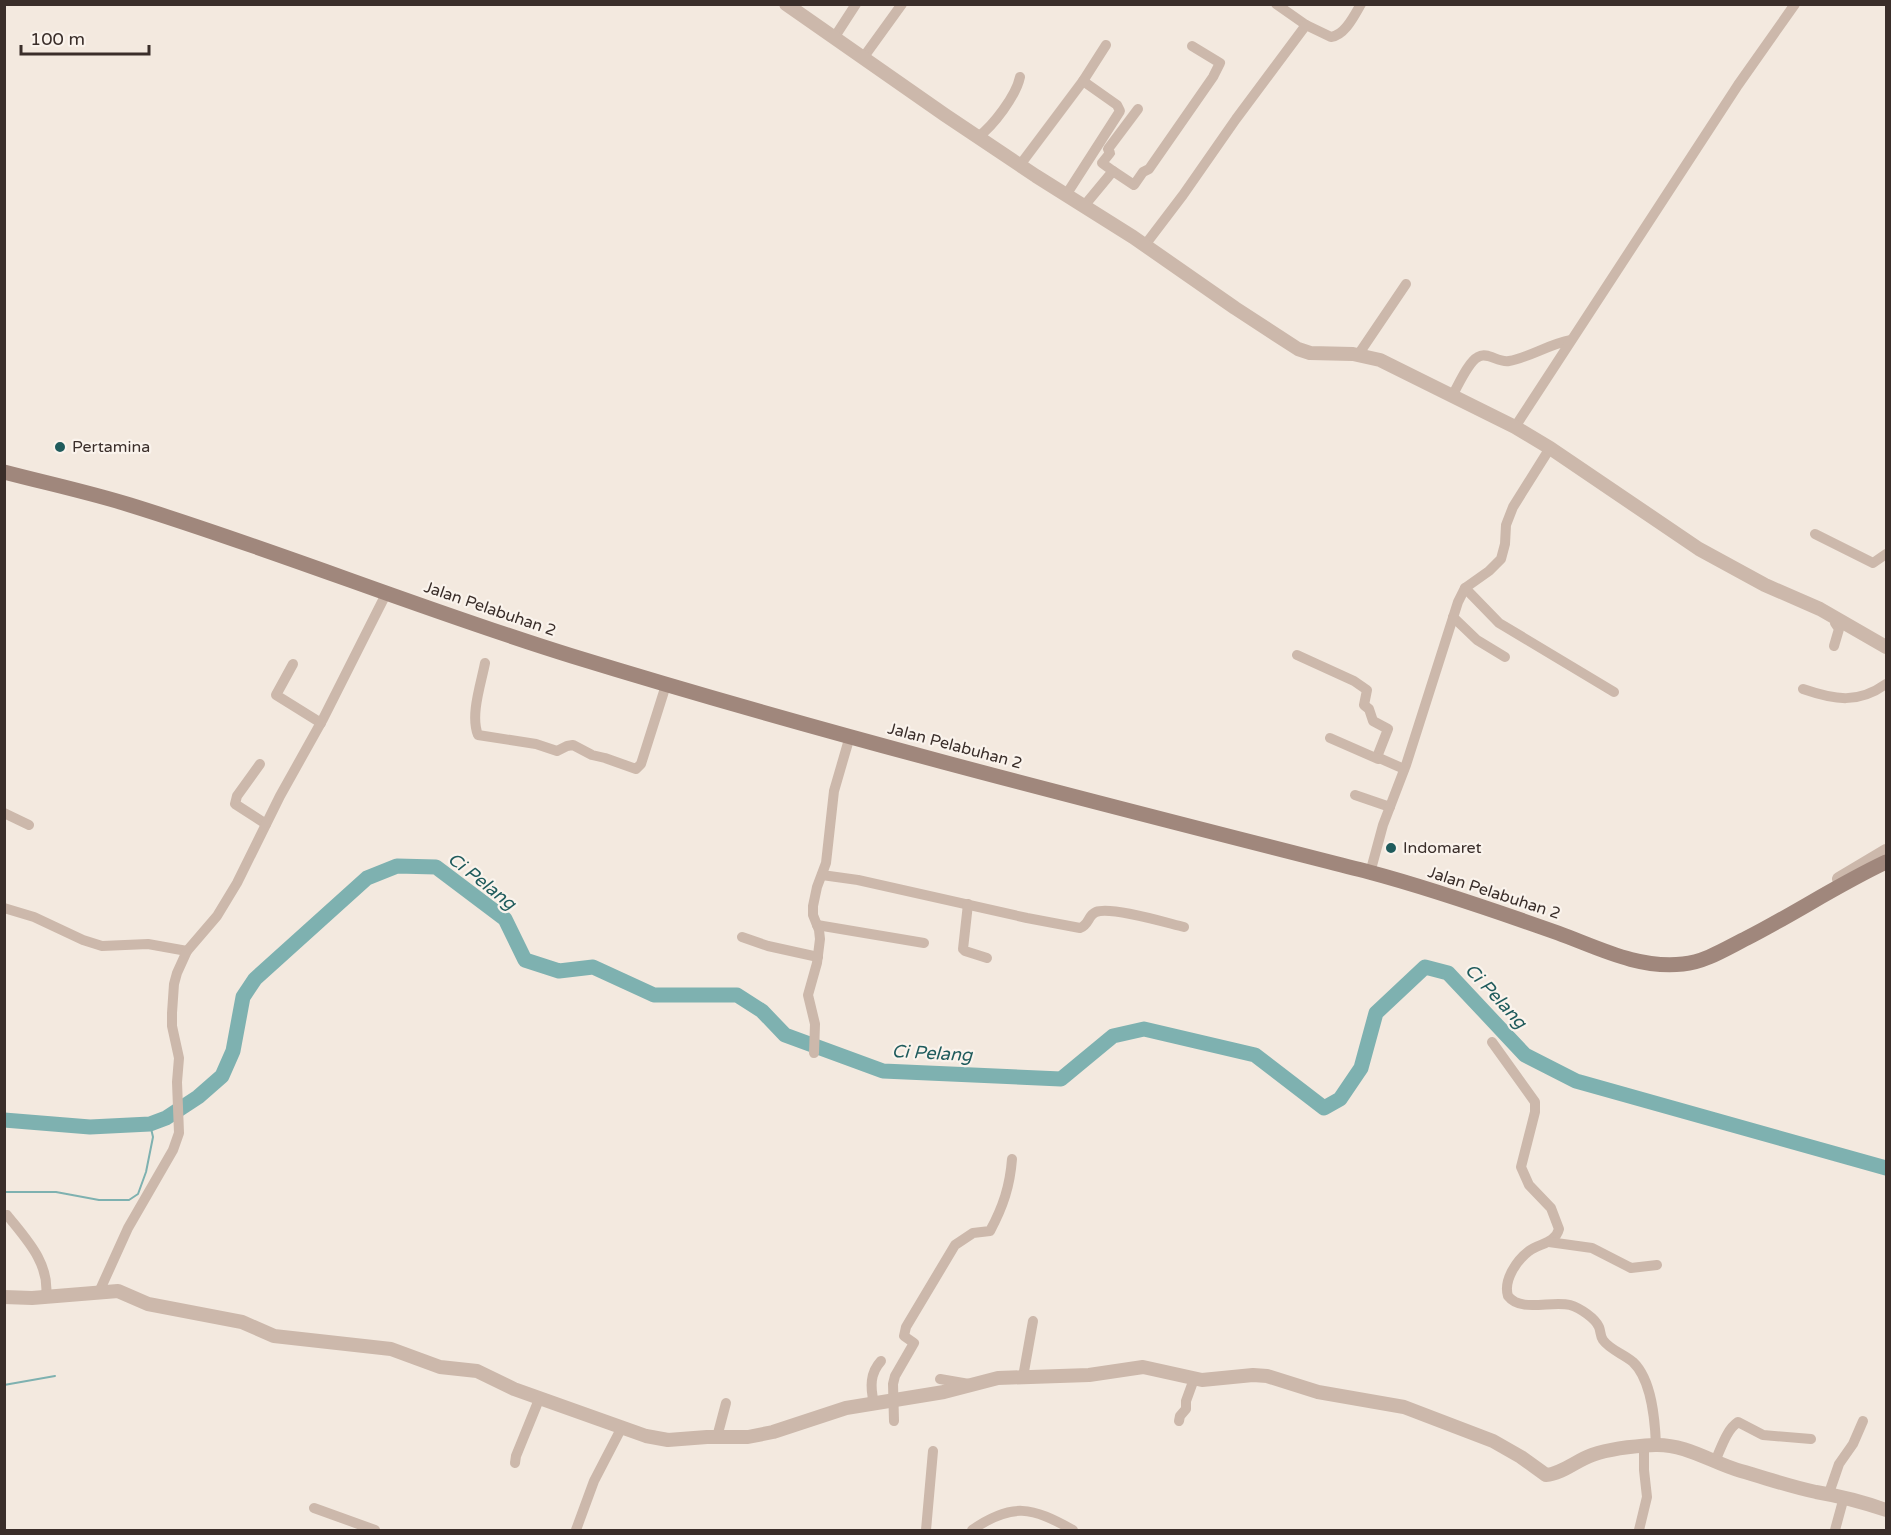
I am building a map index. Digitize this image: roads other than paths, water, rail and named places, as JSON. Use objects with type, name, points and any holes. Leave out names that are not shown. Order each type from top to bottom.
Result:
[{"type":"main road","name":"Jalan Pelabuhan 2","points":[[4,472],[135,506],[526,642],[666,685],[979,772],[1370,873],[1492,911],[1623,957],[1653,964],[1695,962],[1721,951],[1792,915],[1887,862]]},
{"type":"street","points":[[786,4],[978,137],[1145,245],[1298,349],[1358,355],[1380,360],[1515,427],[1550,448],[1699,549],[1765,585],[1836,618],[1887,647]]},
{"type":"street","points":[[834,38],[856,4]]},
{"type":"street","points":[[863,58],[902,4]]},
{"type":"street","points":[[1276,4],[1325,36],[1335,37],[1343,31],[1361,4]]},
{"type":"street","points":[[1515,427],[1738,85],[1795,4]]},
{"type":"street","points":[[1145,245],[1306,25]]},
{"type":"street","points":[[1020,165],[1083,81],[1106,45]]},
{"type":"street","points":[[1138,109],[1108,149],[1110,153],[1102,163],[1134,185],[1143,172],[1149,169],[1213,77],[1220,63],[1192,46]]},
{"type":"street","points":[[978,137],[992,125],[1016,90],[1020,77]]},
{"type":"street","points":[[1066,195],[1120,111],[1117,105],[1083,81]]},
{"type":"street","points":[[1084,206],[1113,171]]},
{"type":"street","points":[[1358,355],[1406,284]]},
{"type":"street","points":[[1452,396],[1479,356],[1509,361],[1547,346],[1571,340]]},
{"type":"street","points":[[1370,873],[1453,617],[1465,588],[1489,572],[1501,559],[1506,525],[1513,507],[1550,448]]},
{"type":"street","points":[[1815,534],[1873,563],[1887,554]]},
{"type":"street","points":[[1465,588],[1499,623],[1614,692]]},
{"type":"street","points":[[99,1292],[128,1228],[173,1150],[179,1133],[177,1082],[179,1058],[172,1026],[172,1000],[177,973],[187,951],[225,906],[387,592]]},
{"type":"street","points":[[1453,617],[1477,640],[1505,657]]},
{"type":"street","points":[[1834,646],[1839,629],[1835,623],[1836,618]]},
{"type":"street","points":[[1297,655],[1354,681],[1367,690],[1364,705],[1369,709],[1373,721],[1388,729],[1378,759]]},
{"type":"street","points":[[485,663],[477,702],[477,735],[536,744],[557,751],[573,745],[592,755],[636,769],[640,766],[645,754],[666,685]]},
{"type":"street","points":[[293,664],[276,695],[321,723]]},
{"type":"street","points":[[1803,689],[1832,696],[1863,697],[1887,684]]},
{"type":"street","points":[[814,1053],[815,1024],[808,995],[818,957],[820,934],[813,915],[813,906],[827,857],[831,801],[850,736]]},
{"type":"street","points":[[1330,738],[1404,770]]},
{"type":"street","points":[[260,764],[237,796],[235,804],[266,824]]},
{"type":"street","points":[[1355,795],[1390,807]]},
{"type":"street","points":[[4,813],[28,825]]},
{"type":"street","points":[[1792,915],[1804,898],[1887,851]]},
{"type":"street","points":[[822,875],[858,880],[1027,918],[1080,927],[1086,925],[1091,915],[1100,911],[1133,915],[1184,927]]},
{"type":"street","points":[[968,904],[963,949],[987,958]]},
{"type":"street","points":[[4,908],[34,917],[83,940],[102,946],[148,944],[187,951]]},
{"type":"street","points":[[817,925],[924,943]]},
{"type":"street","points":[[742,937],[768,946],[818,957]]},
{"type":"street","points":[[1491,1042],[1535,1101],[1535,1112],[1521,1167],[1529,1185],[1547,1203],[1555,1215],[1558,1233],[1549,1242],[1528,1251],[1516,1266],[1507,1282],[1508,1296],[1519,1304],[1569,1305],[1580,1309],[1599,1326],[1604,1342],[1632,1362],[1639,1370],[1654,1415],[1644,1470],[1647,1497],[1639,1530]]},
{"type":"street","points":[[894,1421],[893,1384],[895,1376],[914,1343],[904,1336],[906,1328],[955,1245],[973,1233],[990,1230],[1003,1206],[1010,1182],[1012,1159]]},
{"type":"street","points":[[7,1215],[35,1252],[44,1270],[47,1279],[46,1296]]},
{"type":"street","points":[[1549,1242],[1592,1248],[1627,1267],[1636,1269],[1657,1265]]},
{"type":"street","points":[[4,1297],[32,1298],[117,1291],[148,1304],[242,1322],[280,1337],[398,1351],[440,1367],[477,1371],[514,1389],[662,1439],[748,1437],[767,1434],[834,1410],[944,1392],[1002,1378],[1089,1375],[1143,1367],[1208,1380],[1262,1375],[1318,1392],[1404,1407],[1493,1441],[1546,1475],[1553,1474],[1582,1459],[1613,1449],[1650,1446],[1689,1450],[1726,1467],[1887,1510]]},
{"type":"street","points":[[1023,1377],[1033,1321]]},
{"type":"street","points":[[874,1403],[871,1383],[877,1365],[881,1361]]},
{"type":"street","points":[[940,1379],[972,1385]]},
{"type":"street","points":[[1179,1421],[1186,1409],[1186,1401],[1194,1379]]},
{"type":"street","points":[[515,1463],[540,1398]]},
{"type":"street","points":[[717,1437],[726,1403]]},
{"type":"street","points":[[1829,1493],[1839,1464],[1853,1444],[1863,1420]]},
{"type":"street","points":[[1715,1461],[1734,1424],[1738,1422],[1763,1435],[1811,1439]]},
{"type":"street","points":[[576,1530],[594,1481],[622,1427]]},
{"type":"street","points":[[926,1530],[933,1451]]},
{"type":"street","points":[[1835,1530],[1844,1497]]},
{"type":"street","points":[[314,1508],[375,1530]]},
{"type":"street","points":[[972,1530],[999,1514],[1020,1510],[1043,1515],[1073,1530]]},
{"type":"waterway","name":"Ci Pelang","points":[[4,1120],[90,1127],[150,1124],[166,1118],[198,1097],[222,1076],[233,1051],[243,997],[255,979],[367,878],[397,866],[436,867],[505,919],[525,960],[559,971],[593,967],[654,995],[737,995],[762,1011],[785,1035],[883,1071],[1061,1079],[1113,1036],[1144,1029],[1255,1055],[1324,1108],[1340,1099],[1361,1068],[1376,1013],[1425,967],[1448,973],[1525,1055],[1576,1081],[1886,1168]]},
{"type":"waterway","points":[[4,1192],[56,1192],[99,1200],[129,1200],[138,1194],[146,1172],[153,1137],[150,1124]]},
{"type":"waterway","points":[[4,1385],[55,1376]]},
{"type":"place","name":"Pertamina","points":[[60,447]]},
{"type":"place","name":"Indomaret","points":[[1391,848]]}]
